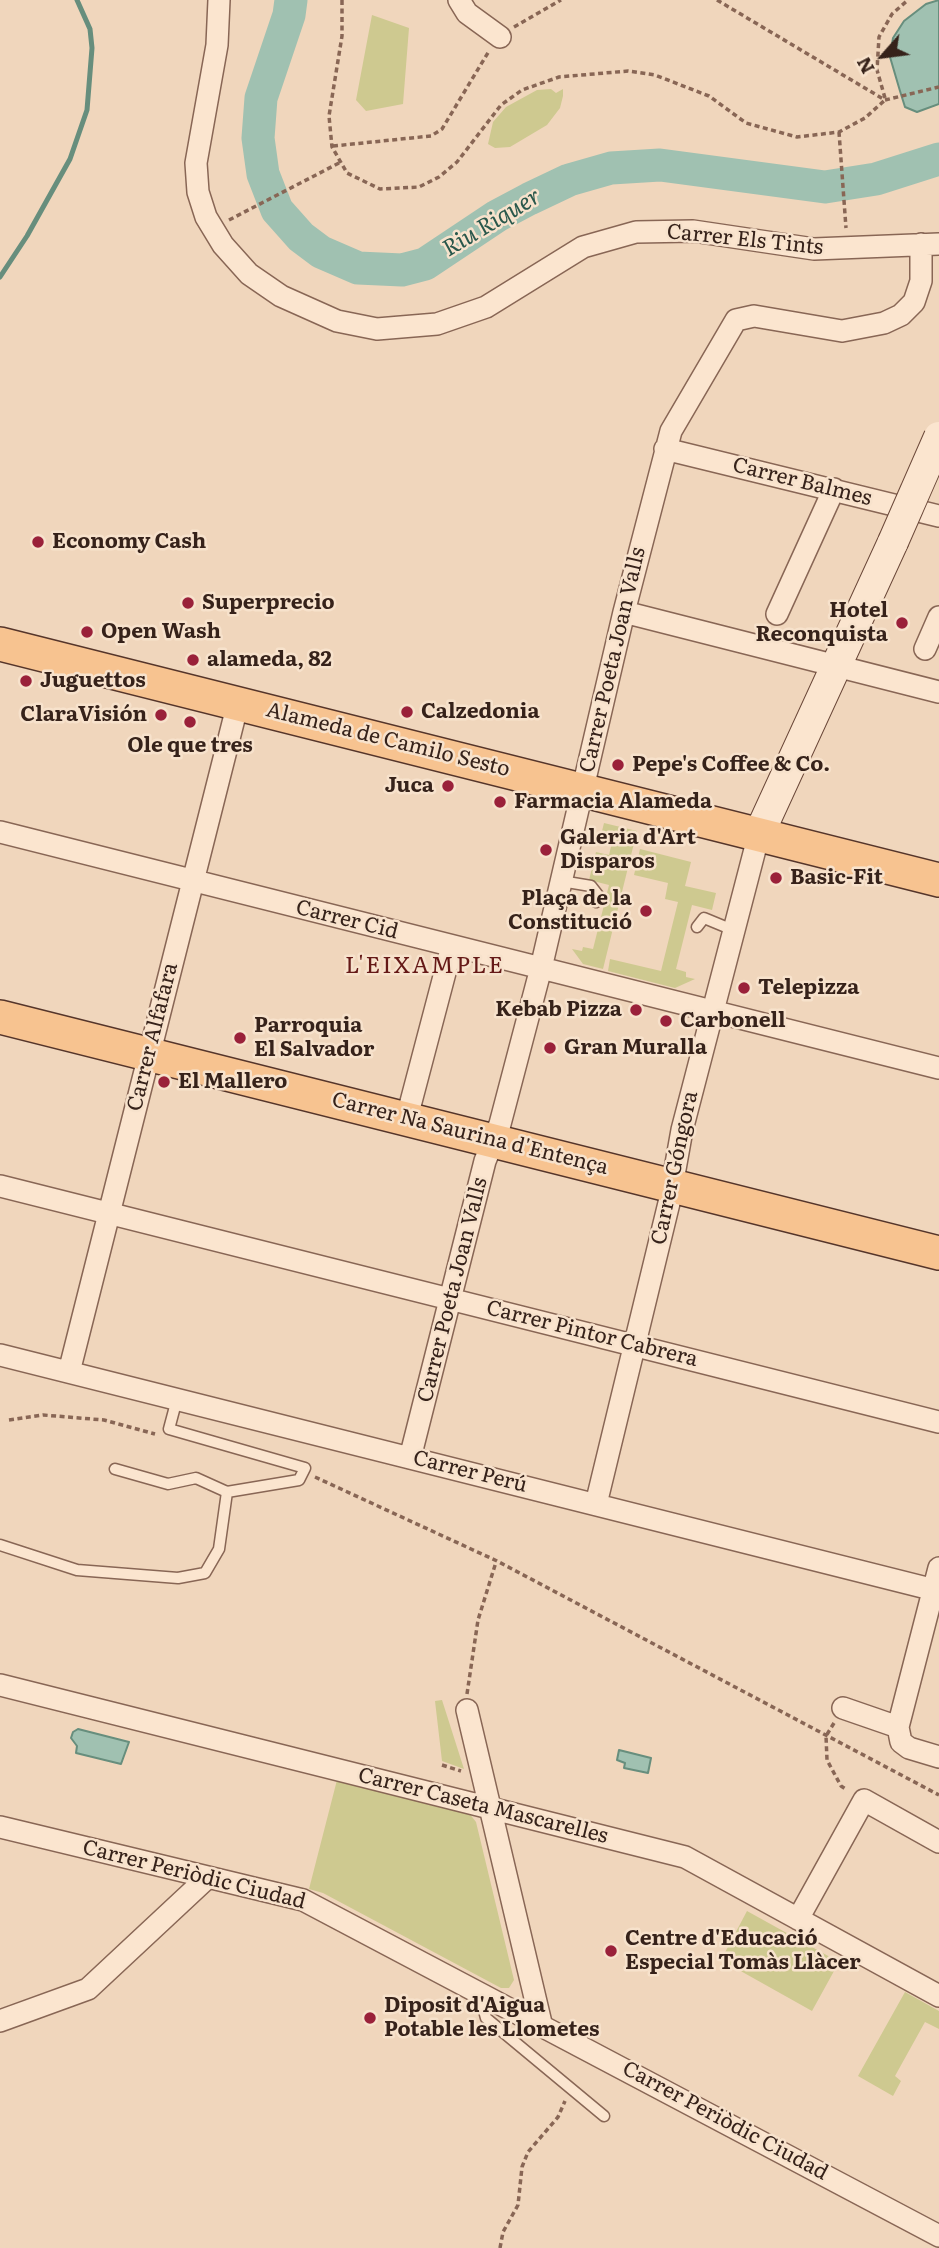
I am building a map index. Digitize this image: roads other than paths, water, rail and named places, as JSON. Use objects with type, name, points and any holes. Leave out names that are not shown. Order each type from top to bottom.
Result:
[{"type":"main road","points":[[759,834],[939,437]]},
{"type":"main road","name":"Alameda de Camilo Sesto","points":[[0,644],[582,788],[939,880]]},
{"type":"main road","name":"Carrer Na Saurina d'Entença","points":[[0,1017],[407,1117],[939,1253]]},
{"type":"street","name":"Carrer Els Tints","points":[[219,0],[217,45],[196,163],[198,192],[212,229],[235,260],[281,296],[337,321],[377,329],[417,328],[469,314],[500,300],[567,254],[602,240],[636,232],[693,230],[801,248],[930,244]]},
{"type":"street","points":[[459,0],[467,13],[500,37]]},
{"type":"street","name":"Carrer Poeta Joan Valls","points":[[410,1458],[485,1161],[494,1140],[541,968],[624,612],[671,431],[736,320],[754,316],[842,331],[884,323],[901,316],[914,302],[930,244]]},
{"type":"street","name":"Carrer Balmes","points":[[665,449],[939,516]]},
{"type":"street","points":[[777,614],[834,489]]},
{"type":"street","points":[[624,612],[939,692]]},
{"type":"street","points":[[925,649],[939,617]]},
{"type":"street","name":"Carrer Alfafara","points":[[69,1372],[238,703]]},
{"type":"street","name":"Carrer Cid","points":[[0,832],[939,1068]]},
{"type":"street","name":"Carrer Góngora","points":[[596,1504],[712,1011],[759,834]]},
{"type":"street","points":[[407,1117],[452,946]]},
{"type":"street","name":"Carrer Pintor Cabrera","points":[[0,1186],[939,1422]]},
{"type":"street","name":"Carrer Perú","points":[[0,1355],[936,1590]]},
{"type":"street","points":[[939,1568],[936,1590],[898,1727],[901,1742],[909,1748],[939,1756]]},
{"type":"street","name":"Carrer Caseta Mascarelles","points":[[0,1685],[685,1857],[939,1996]]},
{"type":"street","points":[[843,1708],[898,1727]]},
{"type":"street","points":[[467,1710],[541,2023]]},
{"type":"street","points":[[797,1919],[864,1800],[939,1842]]},
{"type":"street","name":"Carrer Periòdic Ciudad","points":[[0,1827],[303,1900],[939,2235]]},
{"type":"street","points":[[0,2021],[88,1989],[208,1878]]},
{"type":"lane","points":[[561,881],[592,886],[598,895],[596,902]]},
{"type":"lane","points":[[697,927],[704,918],[733,930]]},
{"type":"lane","points":[[115,1469],[168,1484],[196,1478],[227,1492],[262,1484],[299,1480],[305,1468],[169,1429],[177,1399]]},
{"type":"lane","points":[[0,1545],[78,1570],[178,1578],[205,1573],[219,1549],[227,1492]]},
{"type":"lane","points":[[489,1996],[483,2007],[486,2018],[604,2116]]},
{"type":"waterway","points":[[0,277],[27,236],[70,159],[87,110],[92,48],[90,29],[77,0]]},
{"type":"waterway","name":"Riu Riquer","points":[[291,0],[289,15],[261,98],[258,138],[263,174],[277,210],[301,237],[321,252],[358,268],[402,270],[425,264],[497,216],[529,199],[569,180],[611,168],[660,165],[825,187],[876,179],[939,159]]},
{"type":"place","name":"Economy Cash","points":[[38,542]]},
{"type":"place","name":"Superprecio","points":[[188,603]]},
{"type":"place","name":"Hotel Reconquista","points":[[902,623]]},
{"type":"place","name":"Open Wash","points":[[87,632]]},
{"type":"place","name":"alameda, 82","points":[[193,660]]},
{"type":"place","name":"Juguettos","points":[[26,681]]},
{"type":"place","name":"Calzedonia","points":[[407,712]]},
{"type":"place","name":"ClaraVisión","points":[[161,715]]},
{"type":"place","name":"Ole que tres","points":[[190,722]]},
{"type":"place","name":"Pepe's Coffee & Co.","points":[[618,765]]},
{"type":"place","name":"Juca","points":[[448,786]]},
{"type":"place","name":"Farmacia Alameda","points":[[500,802]]},
{"type":"place","name":"Galeria d'Art Disparos","points":[[546,850]]},
{"type":"place","name":"Basic-Fit","points":[[776,878]]},
{"type":"place","name":"Plaça de la Constitució","points":[[646,911]]},
{"type":"place","name":"Telepizza","points":[[744,988]]},
{"type":"place","name":"Kebab Pizza","points":[[636,1010]]},
{"type":"place","name":"Carbonell","points":[[666,1021]]},
{"type":"place","name":"Parroquia El Salvador","points":[[240,1038]]},
{"type":"place","name":"Gran Muralla","points":[[550,1048]]},
{"type":"place","name":"El Mallero","points":[[164,1082]]},
{"type":"place","name":"Centre d'Educació Especial Tomàs Llàcer","points":[[611,1951]]},
{"type":"place","name":"Diposit d'Aigua Potable les Llometes","points":[[370,2018]]},
{"type":"district","name":"L'EIXAMPLE","points":[[425,966]]}]
